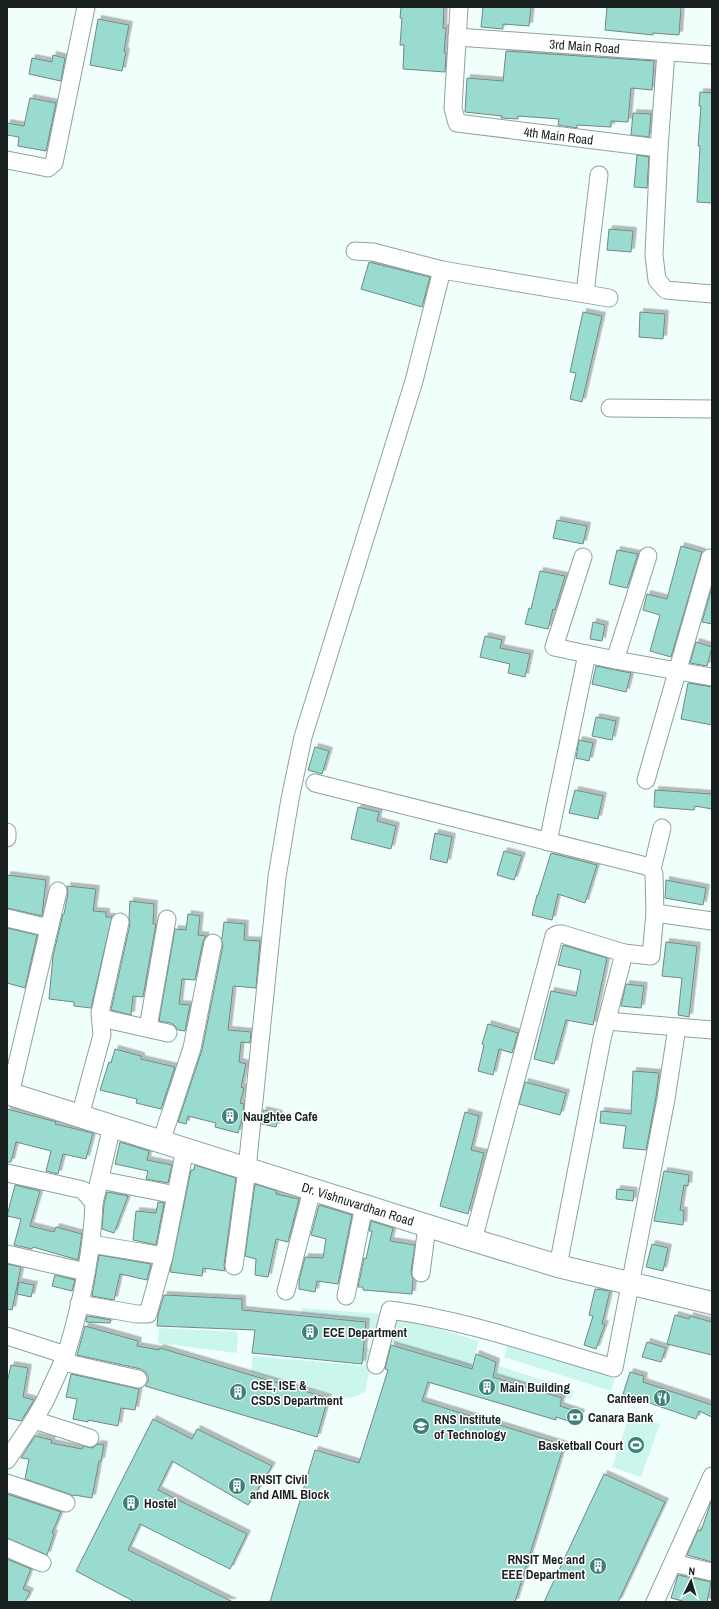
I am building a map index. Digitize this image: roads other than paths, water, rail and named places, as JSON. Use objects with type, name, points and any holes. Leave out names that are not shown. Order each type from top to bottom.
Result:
[{"type":"main road","name":"Dr. Vishnuvardhan Road","points":[[8,1093],[312,1190],[558,1266],[712,1303]]},
{"type":"street","points":[[7,160],[48,168],[54,163],[86,7]]},
{"type":"street","points":[[457,37],[459,7]]},
{"type":"street","name":"3rd Main Road","points":[[457,37],[712,55]]},
{"type":"street","name":"4th Main Road","points":[[457,37],[453,108],[457,123],[659,148]]},
{"type":"street","points":[[666,52],[659,148],[654,255],[657,280],[666,290],[712,294]]},
{"type":"street","points":[[585,293],[599,175]]},
{"type":"street","points":[[355,251],[373,252],[442,270],[609,298]]},
{"type":"street","points":[[234,1266],[247,1169],[277,877],[290,799],[303,737],[414,381],[442,270]]},
{"type":"street","points":[[610,408],[712,409]]},
{"type":"street","points":[[615,660],[648,556]]},
{"type":"street","points":[[583,557],[554,647],[615,660],[712,677]]},
{"type":"street","points":[[646,780],[710,558]]},
{"type":"street","points":[[548,842],[587,654]]},
{"type":"street","points":[[315,783],[646,866],[652,869]]},
{"type":"street","points":[[473,1240],[554,936],[562,934],[624,953],[651,956],[655,913],[654,874],[652,869],[662,828]]},
{"type":"street","points":[[7,832],[7,838]]},
{"type":"street","points":[[8,1093],[58,891]]},
{"type":"street","points":[[655,913],[712,920]]},
{"type":"street","points":[[7,918],[49,928]]},
{"type":"street","points":[[148,1028],[167,919]]},
{"type":"street","points":[[80,1116],[102,1035],[100,1013],[120,922]]},
{"type":"street","points":[[161,1142],[192,1048],[213,943]]},
{"type":"street","points":[[558,1266],[607,1021],[624,953]]},
{"type":"street","points":[[101,1018],[168,1033]]},
{"type":"street","points":[[607,1021],[712,1030]]},
{"type":"street","points":[[376,1364],[390,1310],[414,1313],[496,1334],[614,1368],[632,1284],[666,1099],[676,1028]]},
{"type":"street","points":[[7,1460],[34,1420],[64,1358],[86,1272],[91,1244],[94,1203],[112,1126]]},
{"type":"street","points":[[79,1304],[137,1314],[148,1314],[164,1256],[185,1149]]},
{"type":"street","points":[[7,1173],[83,1190],[94,1203]]},
{"type":"street","points":[[100,1180],[176,1195]]},
{"type":"street","points":[[286,1291],[312,1190]]},
{"type":"street","points":[[346,1296],[364,1206]]},
{"type":"street","points":[[421,1273],[427,1226]]},
{"type":"street","points":[[91,1244],[164,1256]]},
{"type":"street","points":[[7,1254],[86,1272]]},
{"type":"street","points":[[7,1336],[64,1358],[138,1379]]},
{"type":"street","points":[[34,1420],[90,1438]]},
{"type":"street","points":[[655,1602],[672,1563],[709,1494],[712,1476]]},
{"type":"street","points":[[7,1483],[66,1503]]},
{"type":"street","points":[[7,1548],[42,1563]]},
{"type":"street","points":[[672,1563],[712,1572]]},
{"type":"place","name":"Naughtee Cafe","points":[[230,1116]]},
{"type":"place","name":"ECE Department","points":[[310,1332]]},
{"type":"place","name":"Main Building","points":[[487,1387]]},
{"type":"place","name":"CSE, ISE & CSDS Department","points":[[238,1392]]},
{"type":"place","name":"Canteen","points":[[662,1398]]},
{"type":"place","name":"Canara Bank","points":[[575,1417]]},
{"type":"place","name":"RNS Institute of Technology","points":[[421,1426]]},
{"type":"place","name":"Basketball Court","points":[[636,1445]]},
{"type":"place","name":"RNSIT Civil and AIML Block","points":[[237,1486]]},
{"type":"place","name":"Hostel","points":[[131,1503]]},
{"type":"place","name":"RNSIT Mec and EEE Department","points":[[598,1566]]}]
